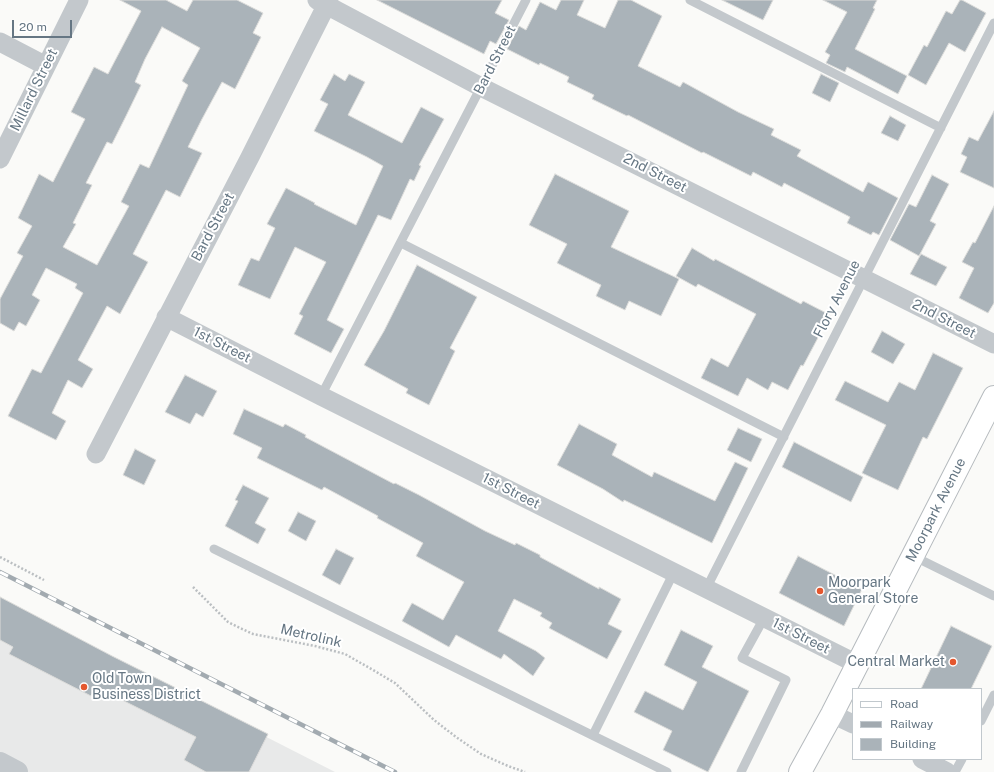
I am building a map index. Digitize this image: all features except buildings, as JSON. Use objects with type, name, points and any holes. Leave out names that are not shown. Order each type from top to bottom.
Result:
[{"type":"main road","name":"Moorpark Avenue","points":[[800,772],[832,714],[994,397]]},
{"type":"street","name":"Millard Street","points":[[0,159],[79,0]]},
{"type":"street","name":"2nd Street","points":[[324,2],[481,87],[994,344]]},
{"type":"street","name":"Bard Street","points":[[96,454],[250,158],[324,2]]},
{"type":"street","points":[[0,42],[46,66]]},
{"type":"street","name":"1st Street","points":[[166,317],[857,664]]},
{"type":"street","points":[[832,714],[852,724]]},
{"type":"street","points":[[924,760],[947,772]]},
{"type":"street","points":[[0,763],[17,772]]},
{"type":"lane","name":"Bard Street","points":[[321,396],[526,0]]},
{"type":"lane","points":[[690,0],[941,128]]},
{"type":"lane","name":"Flory Avenue","points":[[706,589],[994,23]]},
{"type":"lane","points":[[401,243],[784,437]]},
{"type":"lane","points":[[214,549],[667,772]]},
{"type":"lane","points":[[913,556],[994,596]]},
{"type":"lane","points":[[593,735],[674,572]]},
{"type":"lane","points":[[741,772],[786,680],[742,658],[764,618]]},
{"type":"lane","points":[[982,719],[994,695]]},
{"type":"lane","points":[[956,772],[962,760]]},
{"type":"path","points":[[0,557],[44,580]]},
{"type":"path","name":"Metrolink","points":[[193,588],[228,622],[253,634],[315,646],[345,654],[395,682],[429,716],[481,754],[525,772]]},
{"type":"shaded area","name":"Old Town Business District","points":[[0,601],[335,772],[0,772]]},
{"type":"railway","points":[[0,572],[395,772]]},
{"type":"place","name":"Moorpark General Store","points":[[820,591]]},
{"type":"place","name":"Central Market","points":[[953,662]]},
{"type":"place","name":"Old Town Business District","points":[[84,687]]}]
